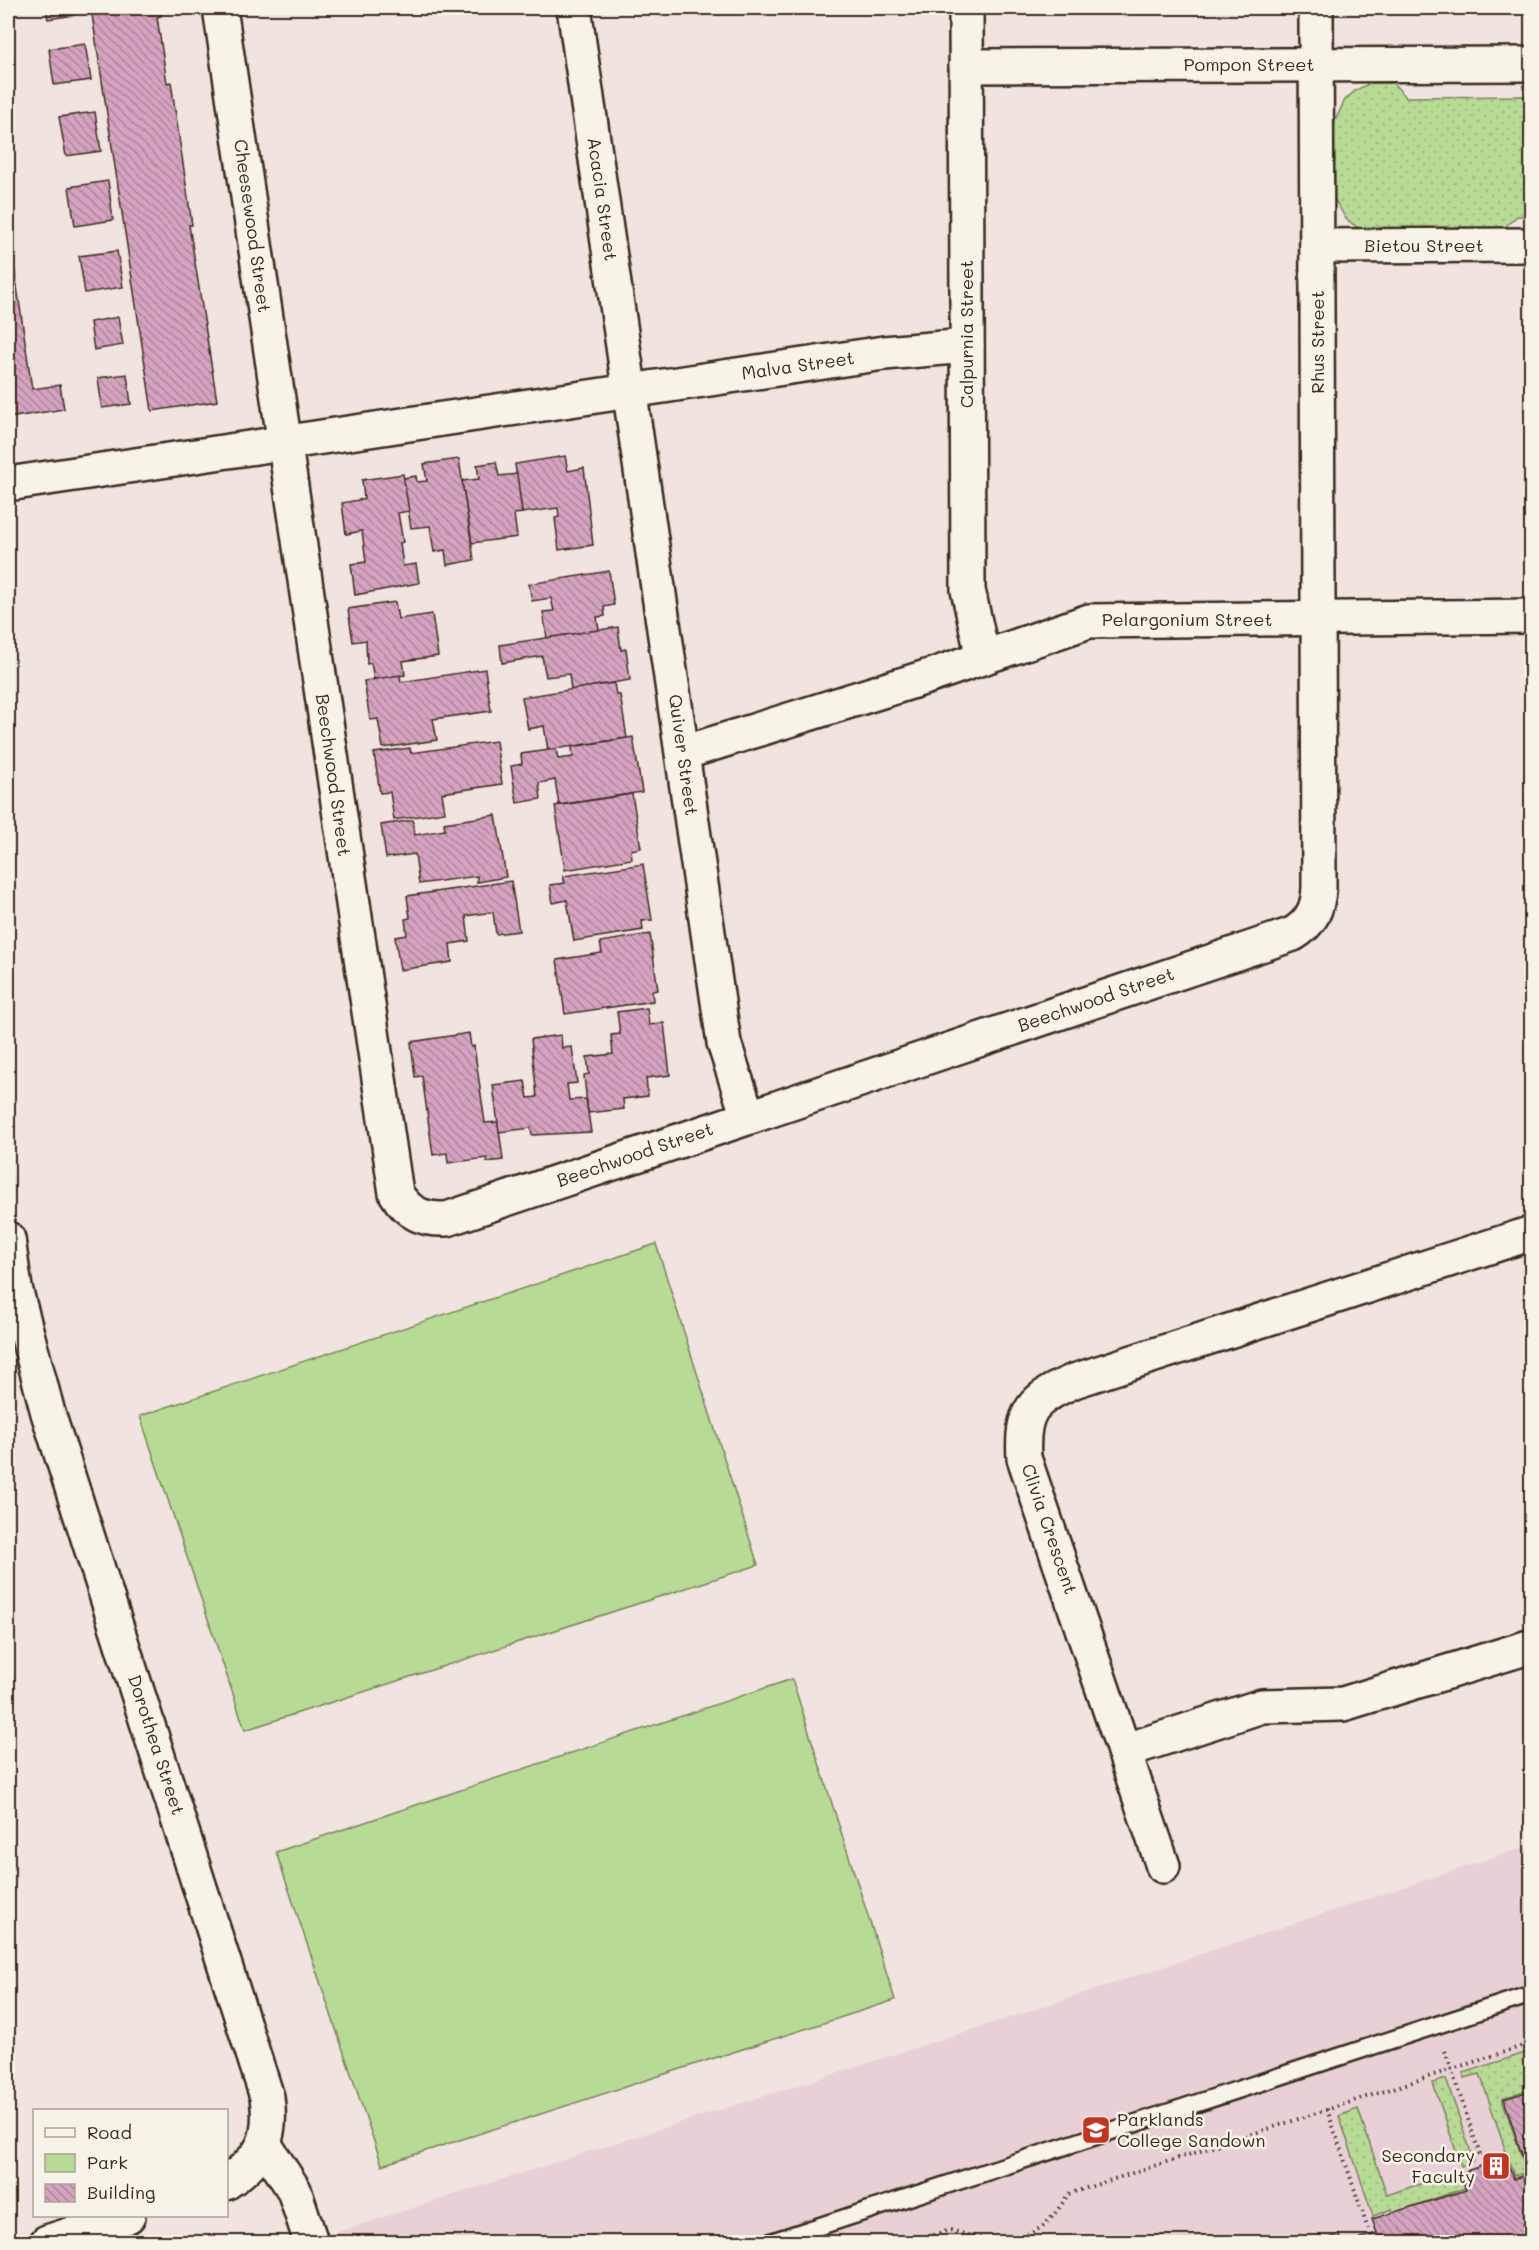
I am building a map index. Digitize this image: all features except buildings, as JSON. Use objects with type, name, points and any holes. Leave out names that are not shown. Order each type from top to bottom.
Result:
[{"type":"street","name":"Cheesewood Street","points":[[220,8],[284,444]]},
{"type":"street","name":"Acacia Street","points":[[574,8],[629,391]]},
{"type":"street","name":"Calpurnia Street","points":[[966,8],[968,590],[983,658]]},
{"type":"street","name":"Rhus Street","points":[[1316,8],[1319,619]]},
{"type":"street","name":"Pompon Street","points":[[966,66],[1532,64]]},
{"type":"street","name":"Bietou Street","points":[[1317,246],[1532,245]]},
{"type":"street","name":"Malva Street","points":[[8,484],[884,353],[967,346]]},
{"type":"street","name":"Quiver Street","points":[[629,391],[724,1043],[748,1117]]},
{"type":"street","name":"Beechwood Street","points":[[284,444],[380,1099],[396,1193],[401,1202],[418,1216],[432,1220],[447,1219],[1293,934],[1302,928],[1315,911],[1318,900],[1319,619]]},
{"type":"street","name":"Pelargonium Street","points":[[683,753],[983,658],[1089,621],[1532,616]]},
{"type":"street","name":"Clivia Crescent","points":[[1163,1866],[1024,1458],[1023,1434],[1029,1412],[1046,1393],[1074,1381],[1532,1233]]},
{"type":"street","name":"Dorothea Street","points":[[8,1239],[15,1288],[48,1413],[267,2097],[270,2119],[265,2145]]},
{"type":"street","points":[[1124,1751],[1262,1706],[1343,1704],[1532,1646]]},
{"type":"street","points":[[228,2182],[250,2167],[265,2145],[294,2190],[311,2242]]},
{"type":"street","points":[[47,2242],[125,2217]]},
{"type":"lane","points":[[771,2242],[1532,1994]]},
{"type":"path","points":[[1438,2026],[1481,2158]]},
{"type":"path","points":[[1004,2242],[1030,2236],[1053,2218],[1068,2194],[1532,2043]]},
{"type":"path","points":[[1327,2109],[1368,2229]]},
{"type":"path","points":[[910,2242],[950,2230],[994,2242]]},
{"type":"shaded area","name":"Parklands College Sandown","points":[[1531,1845],[1531,2242],[306,2242],[1009,2018]]},
{"type":"green space","points":[[1370,83],[1393,83],[1406,97],[1531,96],[1531,216],[1517,216],[1502,230],[1371,231],[1357,227],[1346,219],[1334,198],[1333,125],[1345,100],[1356,90]]},
{"type":"green space","points":[[656,1244],[758,1565],[245,1730],[140,1416]]},
{"type":"green space","points":[[792,1679],[895,2000],[382,2165],[276,1852]]},
{"type":"green space","points":[[1531,2051],[1531,2088],[1502,2099],[1527,2172],[1514,2176],[1480,2074],[1464,2078],[1463,2073]]},
{"type":"green space","points":[[1446,2079],[1474,2161],[1461,2166],[1433,2083]]},
{"type":"green space","points":[[1358,2109],[1387,2195],[1458,2171],[1465,2188],[1393,2213],[1392,2209],[1373,2216],[1339,2116]]},
{"type":"place","name":"Parklands College Sandown","points":[[1096,2130]]},
{"type":"place","name":"Secondary Faculty","points":[[1496,2166]]}]
